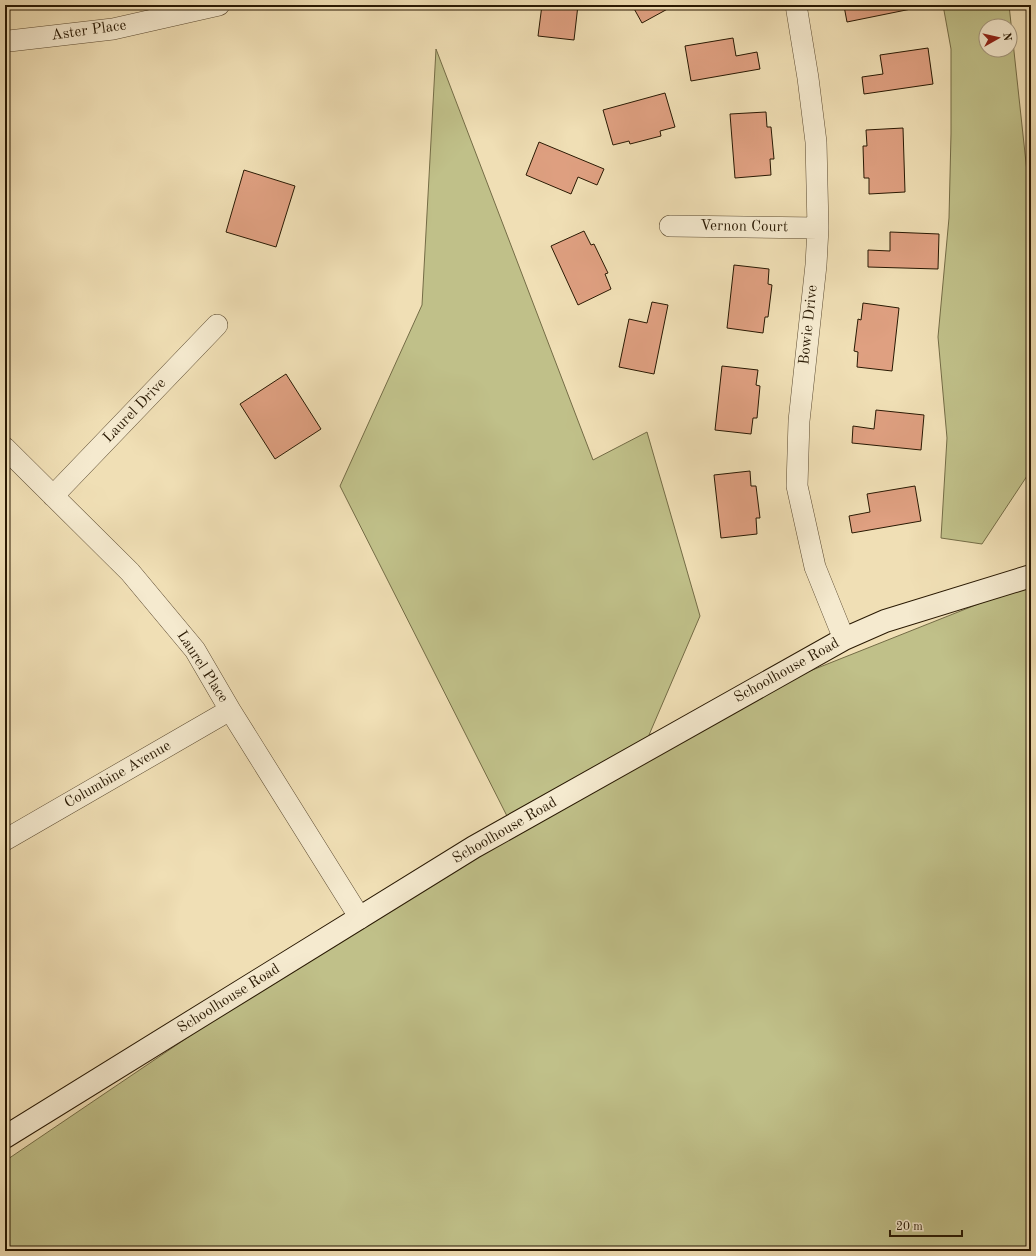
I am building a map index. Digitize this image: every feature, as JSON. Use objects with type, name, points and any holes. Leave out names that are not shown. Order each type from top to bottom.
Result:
[{"type":"street","name":"Aster Place","points":[[5,41],[113,29],[219,5]]},
{"type":"street","name":"Bowie Drive","points":[[796,5],[808,78],[816,142],[818,228],[816,265],[799,421],[797,486],[815,567],[844,639]]},
{"type":"street","name":"Vernon Court","points":[[670,226],[818,228]]},
{"type":"street","name":"Laurel Drive","points":[[53,496],[217,325]]},
{"type":"street","name":"Laurel Place","points":[[5,448],[135,578],[195,650],[230,710],[360,918]]},
{"type":"street","name":"Schoolhouse Road","points":[[5,1137],[474,847],[844,639],[885,621],[1031,576]]},
{"type":"street","name":"Columbine Avenue","points":[[5,840],[230,710]]},
{"type":"green space","points":[[943,5],[1009,5],[1010,18],[978,18],[978,58],[1015,58],[1031,209],[1031,470],[982,544],[941,538],[947,438],[938,337],[949,218],[951,49]]},
{"type":"green space","points":[[436,49],[593,460],[647,432],[700,616],[649,735],[1031,583],[1031,1251],[5,1251],[5,1161],[509,820],[340,486],[422,305]]},
{"type":"building","points":[[542,5],[578,5],[574,40],[538,36]]},
{"type":"building","points":[[632,5],[673,5],[673,6],[642,23]]},
{"type":"building","points":[[915,5],[916,8],[847,22],[844,6]]},
{"type":"building","points":[[733,38],[736,56],[757,52],[760,69],[691,81],[685,46]]},
{"type":"building","points":[[928,48],[933,84],[864,94],[862,77],[883,74],[880,55]]},
{"type":"building","points":[[665,93],[675,127],[660,131],[661,136],[630,144],[629,141],[613,145],[603,110]]},
{"type":"building","points":[[766,112],[767,127],[771,127],[774,159],[770,159],[771,175],[735,178],[730,114]]},
{"type":"building","points":[[903,128],[905,192],[869,194],[869,178],[864,178],[863,146],[867,146],[866,130]]},
{"type":"building","points":[[539,142],[604,169],[597,185],[578,177],[571,194],[526,175]]},
{"type":"building","points":[[244,170],[295,186],[276,247],[226,232]]},
{"type":"building","points":[[584,231],[591,245],[594,244],[608,273],[605,274],[611,289],[578,305],[551,246]]},
{"type":"building","points":[[890,232],[939,234],[938,269],[868,267],[868,250],[890,251]]},
{"type":"building","points":[[734,265],[769,269],[768,284],[772,285],[768,317],[765,317],[763,333],[727,328]]},
{"type":"building","points":[[652,302],[668,305],[654,374],[619,367],[629,319],[647,323]]},
{"type":"building","points":[[863,303],[899,308],[892,371],[857,367],[858,352],[854,351],[858,319],[861,320]]},
{"type":"building","points":[[722,366],[758,370],[756,385],[760,386],[757,418],[753,418],[751,434],[715,430]]},
{"type":"building","points":[[286,374],[321,429],[275,459],[240,404]]},
{"type":"building","points":[[876,410],[924,415],[921,450],[852,443],[853,426],[874,429]]},
{"type":"building","points":[[750,471],[751,486],[756,486],[760,518],[756,518],[757,534],[721,538],[714,475]]},
{"type":"building","points":[[915,486],[921,521],[852,533],[849,516],[870,512],[867,494]]}]
